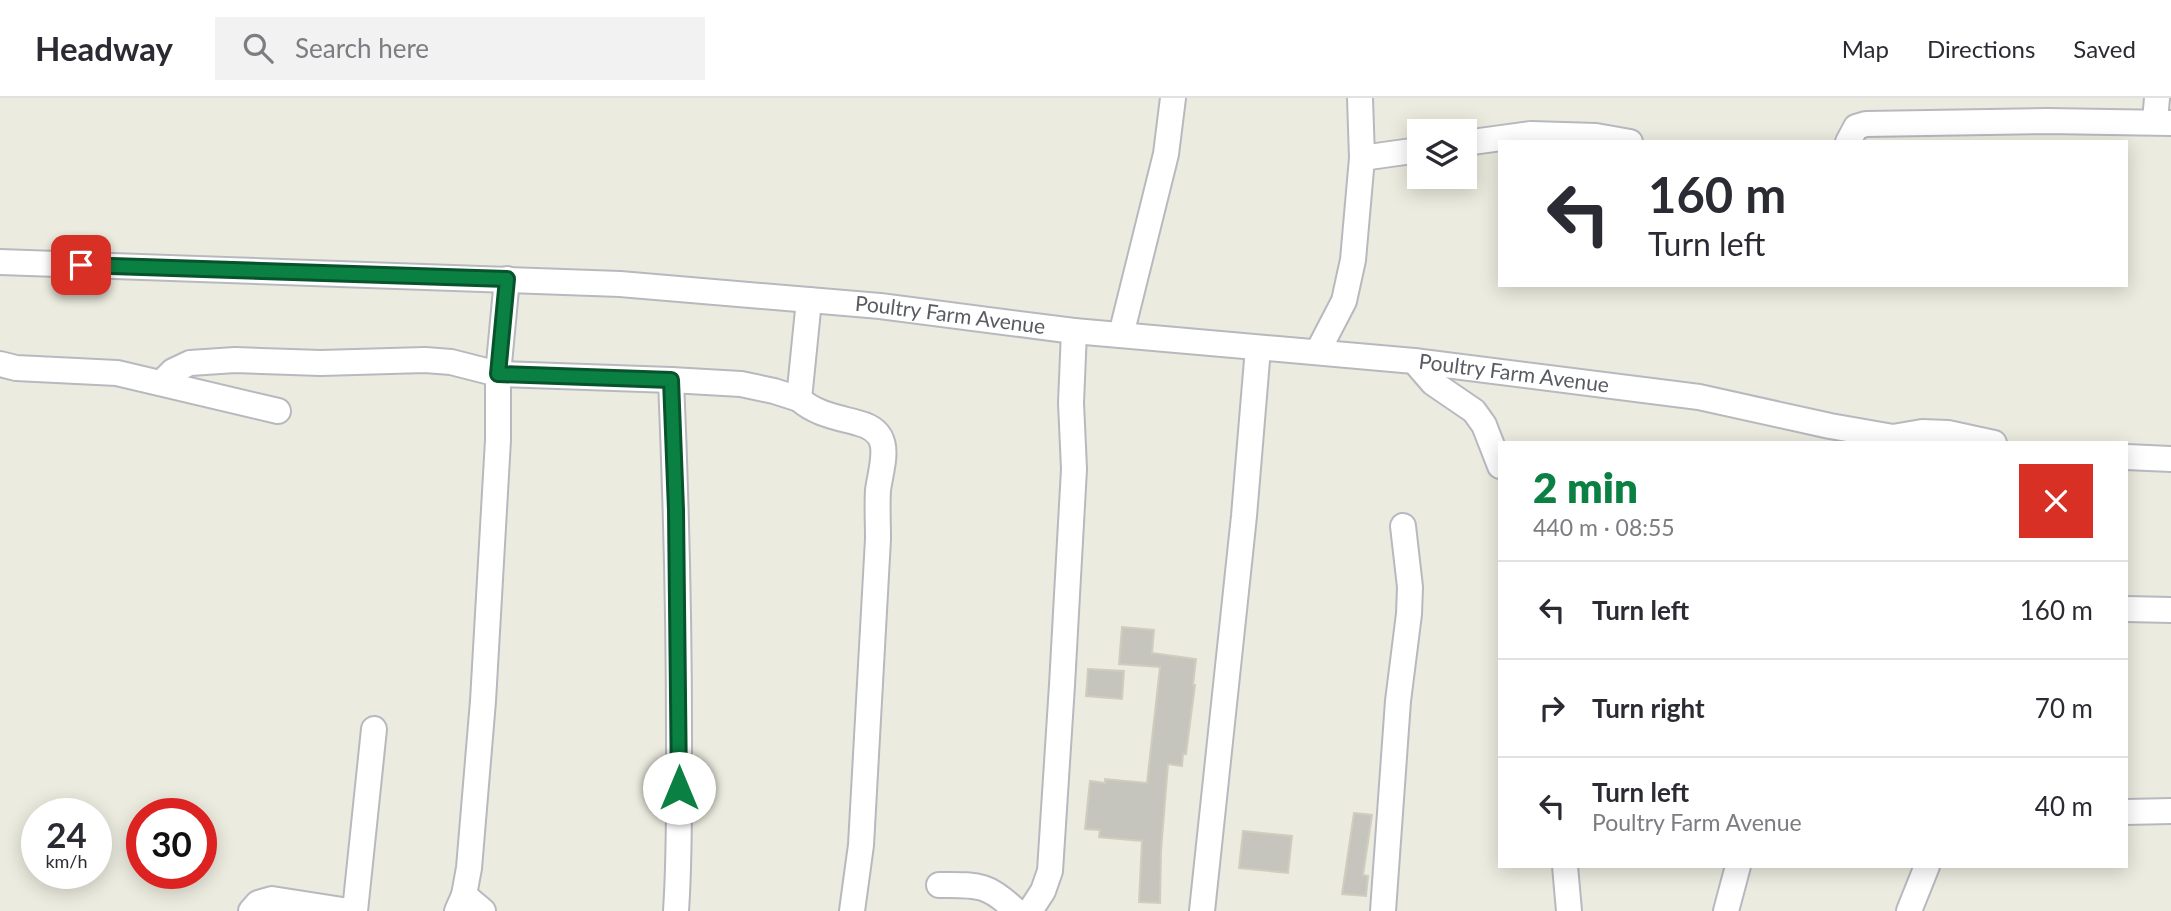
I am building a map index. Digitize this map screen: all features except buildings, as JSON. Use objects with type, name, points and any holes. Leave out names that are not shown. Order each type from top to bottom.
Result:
[{"type":"street","points":[[1121,335],[1166,155],[1173,98]]},
{"type":"street","points":[[1318,351],[1343,302],[1353,260],[1362,158],[1360,98]]},
{"type":"street","points":[[1849,140],[1856,127],[1866,124],[2161,114]]},
{"type":"street","points":[[1477,142],[1531,134],[1596,136],[1619,140]]},
{"type":"street","points":[[1362,158],[1407,152]]},
{"type":"street","name":"Poultry Farm Avenue","points":[[0,261],[620,284],[880,306],[1074,331],[1414,361],[1699,397],[1898,440],[1922,432],[1948,433],[1966,440]]},
{"type":"street","points":[[483,911],[460,903],[469,868],[483,701],[499,440],[498,374],[507,279]]},
{"type":"street","points":[[799,399],[809,300]]},
{"type":"street","points":[[1030,911],[1043,891],[1050,871],[1074,469],[1071,403],[1074,331]]},
{"type":"street","points":[[1202,911],[1244,516],[1258,348]]},
{"type":"street","points":[[161,383],[173,371],[190,363],[235,360],[321,363],[425,360],[451,362],[498,374],[741,384],[799,399],[810,409],[822,414],[866,425],[877,431],[884,444],[878,493],[878,539],[861,845],[852,911]]},
{"type":"street","points":[[1414,361],[1433,383],[1474,411],[1484,425],[1498,461]]},
{"type":"street","points":[[0,364],[16,368],[117,373],[278,411]]},
{"type":"street","points":[[671,380],[679,677],[679,872],[676,911]]},
{"type":"street","points":[[2128,457],[2171,459]]},
{"type":"street","points":[[1383,911],[1398,701],[1409,614],[1410,587],[1403,526]]},
{"type":"street","points":[[2128,609],[2171,610]]},
{"type":"street","points":[[355,911],[374,729]]},
{"type":"street","points":[[2128,812],[2171,811]]},
{"type":"street","points":[[1565,868],[1569,911]]},
{"type":"street","points":[[1726,911],[1737,868]]},
{"type":"street","points":[[1909,911],[1926,868]]},
{"type":"street","points":[[939,885],[977,885],[988,888],[1016,911]]},
{"type":"street","points":[[251,911],[258,903],[272,899],[349,911]]},
{"type":"route","points":[[81,265],[507,279],[498,374],[671,380],[676,510],[679,788]]}]
